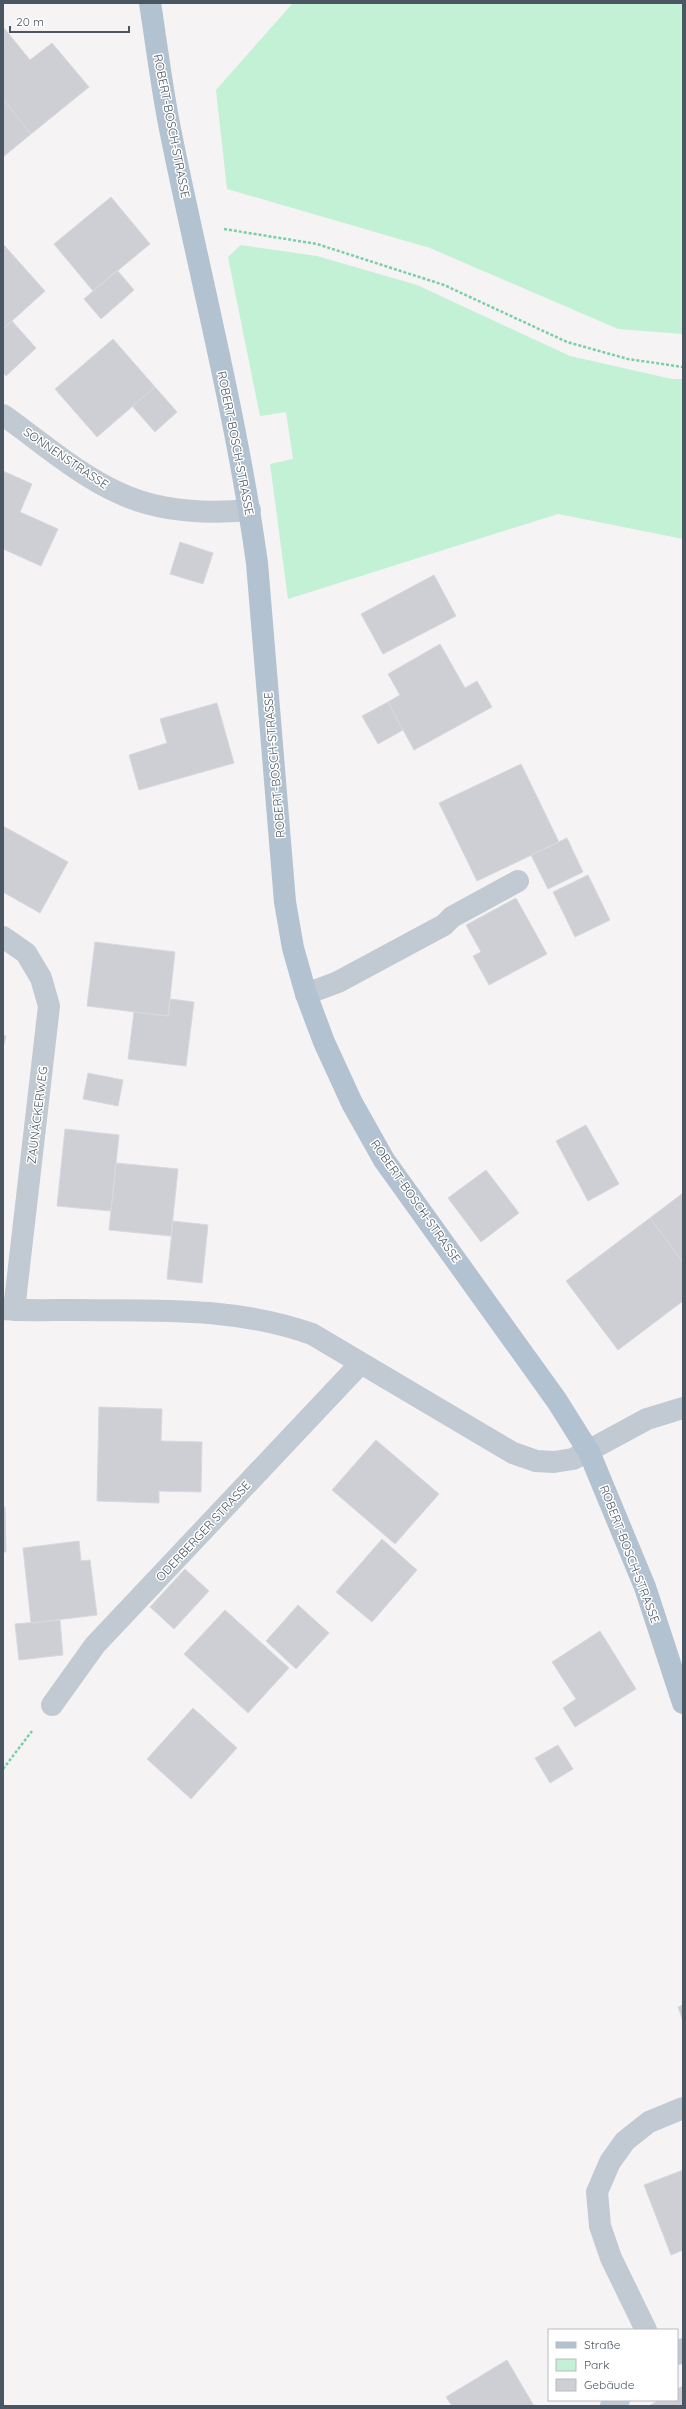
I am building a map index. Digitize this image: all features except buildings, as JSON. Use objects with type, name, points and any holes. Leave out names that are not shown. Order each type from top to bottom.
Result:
[{"type":"main road","name":"ROBERT-BOSCH-STRASSE","points":[[150,3],[170,133],[234,426],[250,510],[257,563],[285,902],[293,948],[306,994],[324,1042],[352,1103],[384,1160],[557,1401],[589,1452],[645,1587],[683,1703]]},
{"type":"street","name":"SONNENSTRASSE","points":[[3,414],[96,480],[119,494],[144,502],[185,510],[220,513],[250,510]]},
{"type":"street","points":[[306,994],[338,982],[444,925],[452,917],[518,881]]},
{"type":"street","name":"ZAUNÄCKERWEG","points":[[3,937],[26,953],[41,978],[49,1006],[8,1309]]},
{"type":"street","points":[[8,1309],[195,1311],[244,1315],[280,1322],[312,1334],[513,1453],[536,1461],[554,1462],[573,1459],[589,1452],[647,1419],[683,1408]]},
{"type":"street","name":"ODERBERGER STRASSE","points":[[52,1705],[95,1645],[361,1363]]},
{"type":"street","points":[[646,2329],[610,2258],[600,2226],[597,2192],[610,2162],[625,2141],[649,2122],[683,2108]]},
{"type":"path","points":[[192,230],[214,227],[317,244],[444,285],[567,342],[628,359],[683,367]]},
{"type":"path","points":[[3,1769],[52,1705]]},
{"type":"green space","points":[[293,3],[683,3],[683,334],[618,329],[430,248],[227,189],[216,90]]},
{"type":"green space","points":[[241,245],[317,256],[417,285],[570,356],[672,379],[683,379],[683,539],[558,514],[288,599],[270,464],[293,459],[286,412],[260,416],[228,257]]}]
